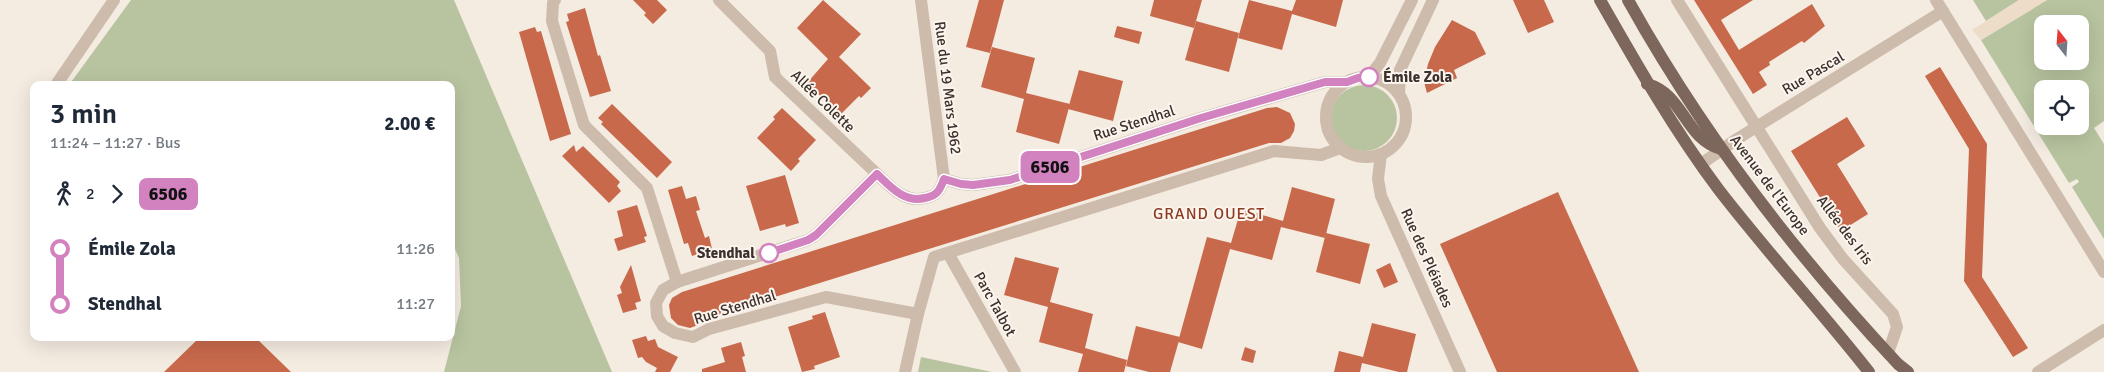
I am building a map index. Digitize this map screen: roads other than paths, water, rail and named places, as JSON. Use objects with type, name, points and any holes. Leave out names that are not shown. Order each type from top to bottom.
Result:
[{"type":"main road","points":[[1600,0],[1647,84],[1701,164],[1769,253],[1869,372]]},
{"type":"main road","name":"Avenue de l'Europe","points":[[1628,0],[1689,102],[1780,227],[1837,296],[1888,353],[1908,372]]},
{"type":"main road","points":[[1647,84],[1660,87],[1673,99],[1703,141],[1722,149]]},
{"type":"street","points":[[59,81],[114,0]]},
{"type":"street","points":[[555,0],[553,3],[552,21],[584,126],[647,188],[677,282]]},
{"type":"street","name":"Allée Colette","points":[[719,0],[770,51],[775,77],[877,174]]},
{"type":"street","name":"Rue du 19 Mars 1962","points":[[921,0],[944,179]]},
{"type":"street","points":[[1369,77],[1380,63],[1412,0]]},
{"type":"street","points":[[1399,94],[1400,70],[1433,0]]},
{"type":"street","name":"Allée des Iris","points":[[1677,0],[1755,128],[1820,228],[1843,259],[1893,314],[1897,327],[1888,353]]},
{"type":"street","points":[[1936,0],[2017,134],[2104,272]]},
{"type":"street","name":"Rue Pascal","points":[[1701,164],[1755,128],[1943,11]]},
{"type":"street","points":[[1369,77],[1381,80],[1399,94],[1405,107],[1406,120],[1403,133],[1396,144],[1381,154],[1372,157],[1359,157],[1349,154],[1340,148],[1329,132],[1326,113],[1329,100],[1337,90],[1347,82],[1369,77]]},
{"type":"street","name":"Rue Stendhal","points":[[944,179],[973,185],[1010,180],[1201,118],[1280,95],[1325,82],[1347,82]]},
{"type":"street","points":[[905,372],[918,314],[934,257],[1274,151],[1321,155],[1340,148]]},
{"type":"street","name":"Rue des Pléiades","points":[[1381,154],[1378,179],[1381,196],[1460,372]]},
{"type":"street","points":[[877,174],[900,195],[914,200],[933,196],[940,190],[944,179]]},
{"type":"street","name":"Rue Stendhal","points":[[877,174],[816,235],[808,240],[677,282],[663,290],[656,302],[657,316],[663,326],[675,333],[693,337],[709,330],[826,297],[918,314]]},
{"type":"street","name":"Parc Talbot","points":[[948,252],[1015,372]]},
{"type":"street","points":[[2038,372],[2104,330]]},
{"type":"place","name":"Émile Zola","points":[[1369,77]]},
{"type":"place","name":"Stendhal","points":[[769,253]]},
{"type":"district","name":"GRAND OUEST","points":[[1209,213]]}]
